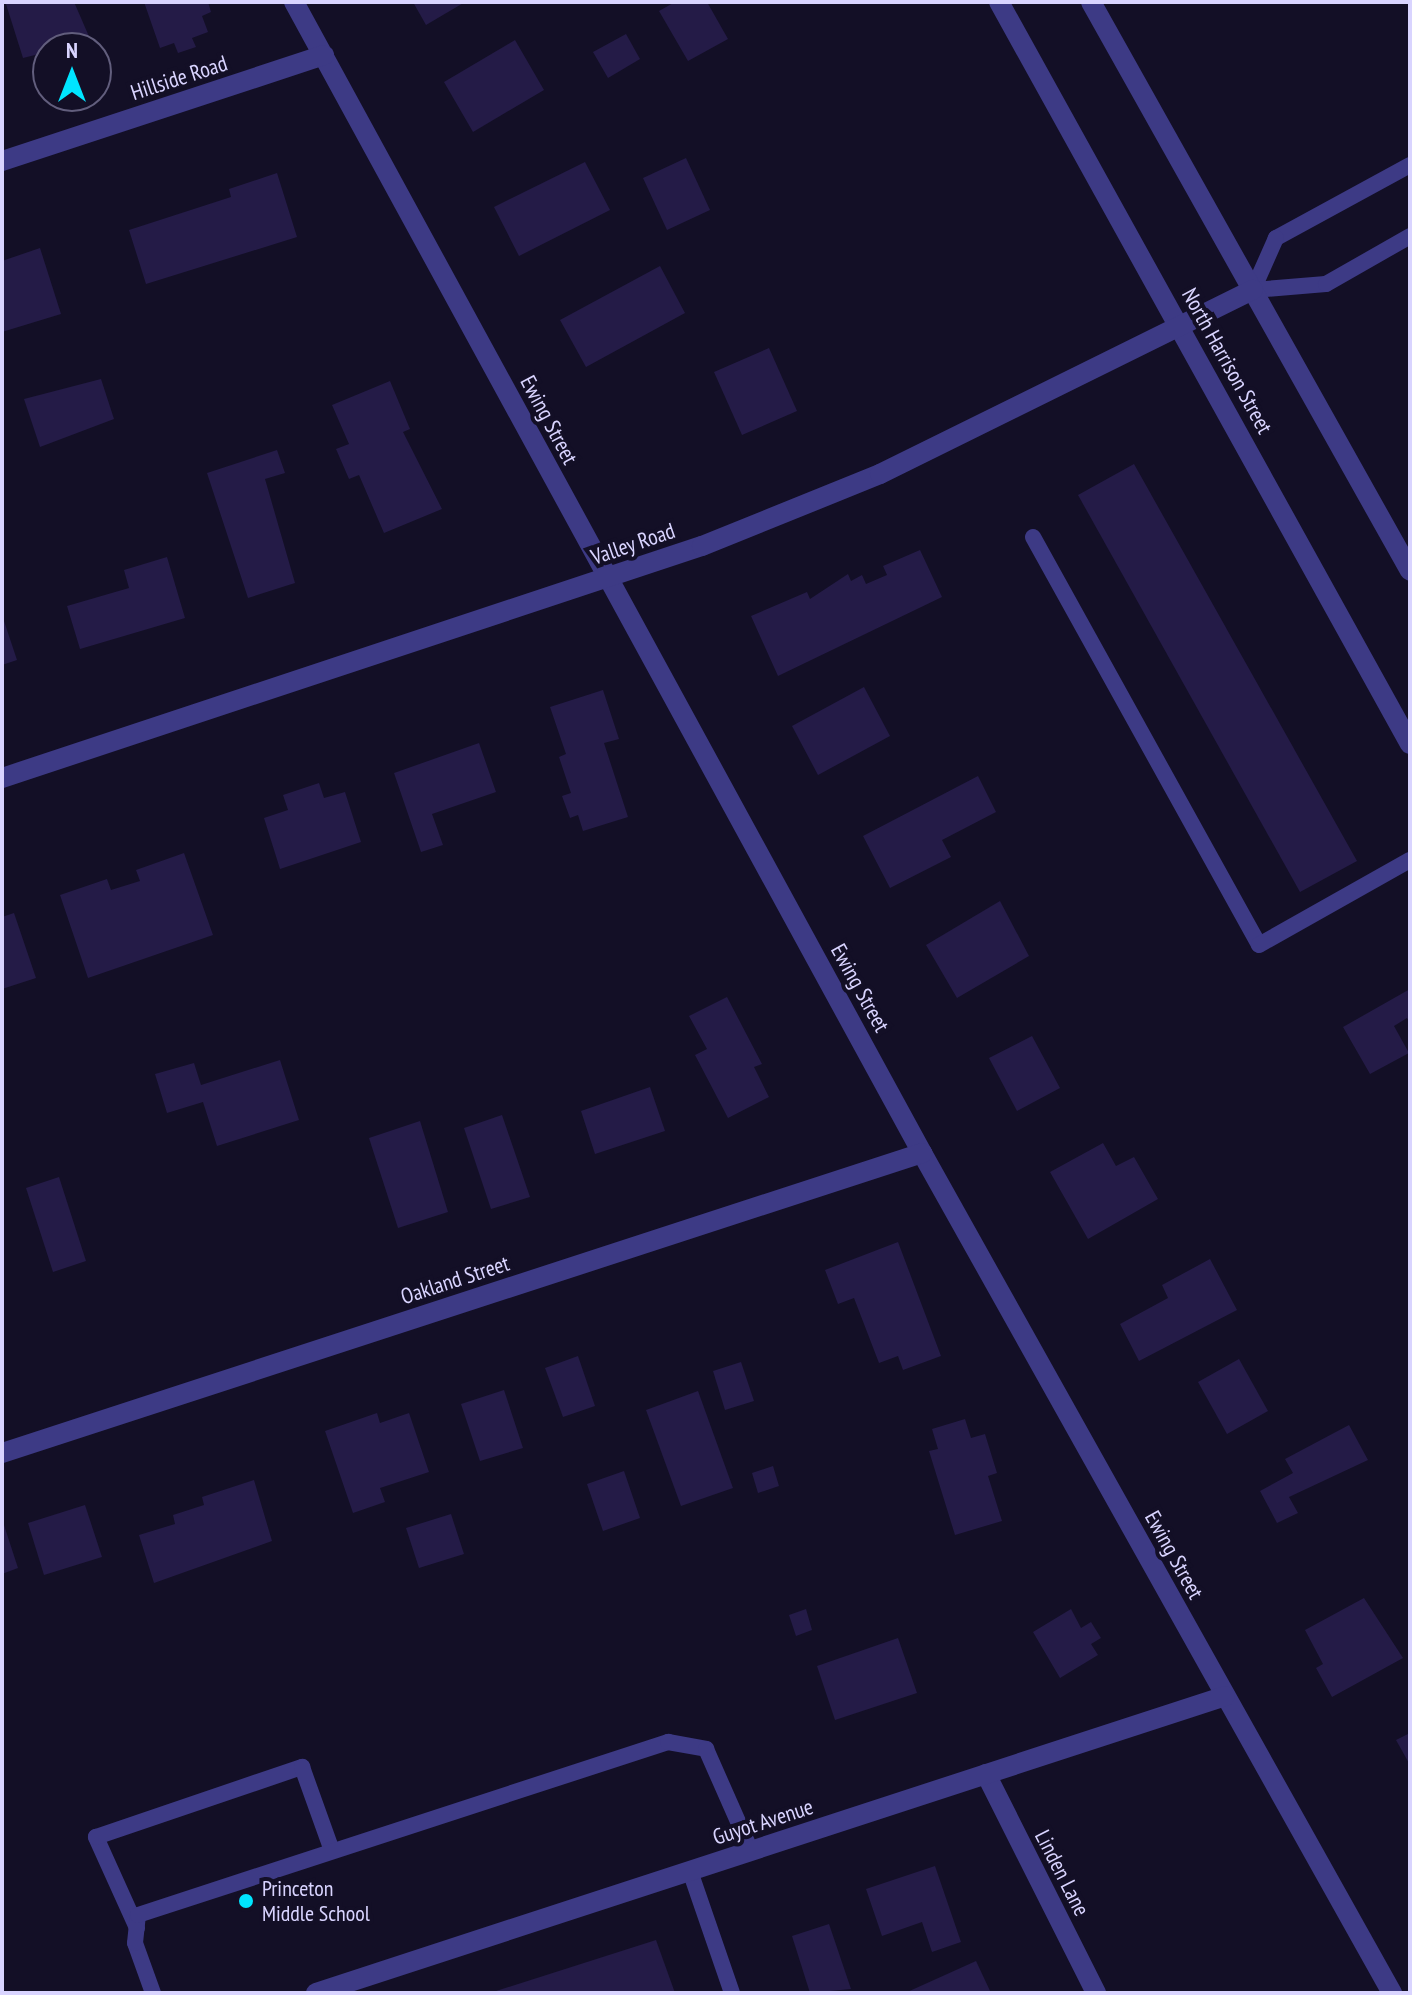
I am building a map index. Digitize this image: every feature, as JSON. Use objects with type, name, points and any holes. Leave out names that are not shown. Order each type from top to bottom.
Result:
[{"type":"street","name":"Ewing Street","points":[[294,2],[922,1153],[1392,1993]]},
{"type":"street","name":"North Harrison Street","points":[[999,2],[1410,744]]},
{"type":"street","points":[[1091,2],[1410,571]]},
{"type":"street","name":"Hillside Road","points":[[2,161],[324,55]]},
{"type":"street","name":"Valley Road","points":[[2,778],[607,578],[880,474],[1253,290]]},
{"type":"street","name":"Oakland Street","points":[[2,1453],[922,1153]]},
{"type":"street","name":"Guyot Avenue","points":[[316,1993],[1225,1696]]},
{"type":"street","name":"Linden Lane","points":[[986,1774],[1096,1993]]},
{"type":"lane","points":[[1410,165],[1276,238],[1253,290],[1326,284],[1410,236]]},
{"type":"lane","points":[[1033,537],[1259,945],[1410,860]]},
{"type":"lane","points":[[153,1993],[135,1943],[138,1915],[668,1742],[706,1749],[751,1851]]},
{"type":"lane","points":[[137,1929],[96,1837],[302,1767],[332,1851]]},
{"type":"lane","points":[[690,1871],[732,1993]]},
{"type":"building","points":[[74,2],[87,32],[32,32],[32,56],[23,58],[6,4]]},
{"type":"building","points":[[144,2],[208,2],[211,12],[202,16],[208,32],[192,38],[196,47],[178,53],[174,43],[160,48]]},
{"type":"building","points":[[413,2],[465,2],[426,25]]},
{"type":"building","points":[[675,2],[707,2],[728,39],[688,61],[659,11]]},
{"type":"building","points":[[626,34],[640,59],[608,78],[593,52]]},
{"type":"building","points":[[515,40],[544,90],[473,132],[444,82]]},
{"type":"building","points":[[686,158],[710,210],[667,230],[643,178]]},
{"type":"building","points":[[585,162],[610,210],[519,256],[494,207]]},
{"type":"building","points":[[277,173],[297,237],[146,284],[129,230],[231,197],[229,189]]},
{"type":"building","points":[[40,248],[61,314],[2,332],[2,261]]},
{"type":"building","points":[[660,266],[685,313],[586,367],[560,320]]},
{"type":"building","points":[[769,348],[797,411],[742,435],[714,372]]},
{"type":"building","points":[[101,379],[114,419],[40,447],[24,399]]},
{"type":"building","points":[[390,381],[410,429],[403,432],[442,509],[384,533],[359,475],[349,479],[336,449],[349,444],[332,405]]},
{"type":"building","points":[[277,450],[285,473],[265,479],[295,583],[248,598],[207,473]]},
{"type":"building","points":[[1134,464],[1357,861],[1300,892],[1078,495]]},
{"type":"building","points":[[920,550],[942,597],[778,676],[751,616],[807,592],[810,599],[848,574],[851,581],[862,575],[866,584],[887,575],[883,566]]},
{"type":"building","points":[[167,557],[185,618],[80,649],[67,606],[129,588],[124,570]]},
{"type":"building","points":[[2,615],[17,660],[2,665]]},
{"type":"building","points":[[864,687],[890,736],[818,775],[792,726]]},
{"type":"building","points":[[603,690],[619,739],[604,743],[628,817],[583,831],[578,815],[570,818],[562,796],[571,793],[559,757],[566,754],[550,707]]},
{"type":"building","points":[[479,743],[496,792],[432,814],[443,845],[421,852],[394,773]]},
{"type":"building","points":[[978,776],[996,812],[942,840],[951,857],[890,888],[863,836]]},
{"type":"building","points":[[319,783],[324,798],[345,792],[361,842],[280,869],[264,818],[288,810],[283,795]]},
{"type":"building","points":[[184,853],[213,935],[88,978],[60,895],[107,879],[111,890],[140,881],[136,870]]},
{"type":"building","points":[[1000,901],[1029,956],[957,998],[926,945]]},
{"type":"building","points":[[14,913],[36,978],[2,989],[2,917]]},
{"type":"building","points":[[1410,989],[1410,1023],[1407,1018],[1394,1026],[1409,1053],[1370,1074],[1343,1027]]},
{"type":"building","points":[[727,997],[762,1064],[754,1067],[769,1097],[728,1118],[695,1055],[707,1049],[689,1016]]},
{"type":"building","points":[[1032,1036],[1060,1088],[1017,1111],[989,1058]]},
{"type":"building","points":[[280,1060],[299,1120],[217,1146],[203,1102],[167,1113],[155,1074],[194,1063],[201,1085]]},
{"type":"building","points":[[650,1087],[665,1131],[595,1154],[581,1111]]},
{"type":"building","points":[[502,1115],[530,1197],[491,1209],[464,1128]]},
{"type":"building","points":[[420,1121],[448,1212],[398,1228],[369,1138]]},
{"type":"building","points":[[1103,1143],[1116,1166],[1134,1157],[1158,1199],[1088,1239],[1050,1172]]},
{"type":"building","points":[[59,1177],[86,1261],[53,1272],[26,1188]]},
{"type":"building","points":[[898,1242],[941,1356],[903,1370],[898,1356],[879,1363],[854,1298],[838,1304],[825,1270]]},
{"type":"building","points":[[1210,1259],[1237,1310],[1139,1361],[1120,1324],[1168,1298],[1162,1285]]},
{"type":"building","points":[[578,1356],[595,1406],[563,1417],[545,1368]]},
{"type":"building","points":[[1239,1359],[1268,1411],[1227,1434],[1198,1382]]},
{"type":"building","points":[[741,1362],[754,1401],[725,1410],[713,1371]]},
{"type":"building","points":[[504,1390],[523,1448],[480,1461],[461,1404]]},
{"type":"building","points":[[698,1391],[733,1488],[681,1506],[646,1410]]},
{"type":"building","points":[[377,1413],[380,1423],[409,1413],[429,1472],[380,1488],[385,1502],[353,1513],[325,1431]]},
{"type":"building","points":[[965,1419],[971,1438],[985,1434],[997,1473],[988,1476],[1002,1521],[955,1535],[929,1451],[938,1449],[932,1429]]},
{"type":"building","points":[[1349,1425],[1368,1460],[1289,1497],[1298,1513],[1277,1523],[1260,1491],[1293,1473],[1285,1459]]},
{"type":"building","points":[[773,1466],[779,1486],[758,1493],[752,1473]]},
{"type":"building","points":[[624,1471],[640,1518],[603,1531],[587,1484]]},
{"type":"building","points":[[254,1480],[272,1541],[154,1583],[139,1535],[175,1524],[173,1515],[204,1505],[202,1497]]},
{"type":"building","points":[[85,1505],[102,1557],[44,1575],[28,1523]]},
{"type":"building","points":[[451,1514],[464,1554],[419,1568],[406,1528]]},
{"type":"building","points":[[2,1523],[18,1568],[2,1574]]},
{"type":"building","points":[[1364,1598],[1403,1658],[1332,1697],[1316,1668],[1323,1664],[1305,1630]]},
{"type":"building","points":[[806,1609],[812,1630],[796,1636],[789,1615]]},
{"type":"building","points":[[1071,1609],[1081,1628],[1091,1622],[1101,1638],[1091,1644],[1098,1655],[1060,1678],[1033,1632]]},
{"type":"building","points":[[898,1638],[917,1693],[835,1720],[817,1666]]},
{"type":"building","points":[[1410,1733],[1410,1765],[1396,1740]]},
{"type":"building","points":[[935,1866],[961,1942],[932,1952],[922,1922],[882,1936],[866,1889]]},
{"type":"building","points":[[829,1924],[851,1989],[810,1993],[792,1936]]},
{"type":"building","points":[[656,1940],[675,1993],[493,1993],[493,1992]]},
{"type":"building","points":[[976,1961],[991,1993],[905,1993]]},
{"type":"place","name":"Princeton Middle School","points":[[246,1901]]}]
